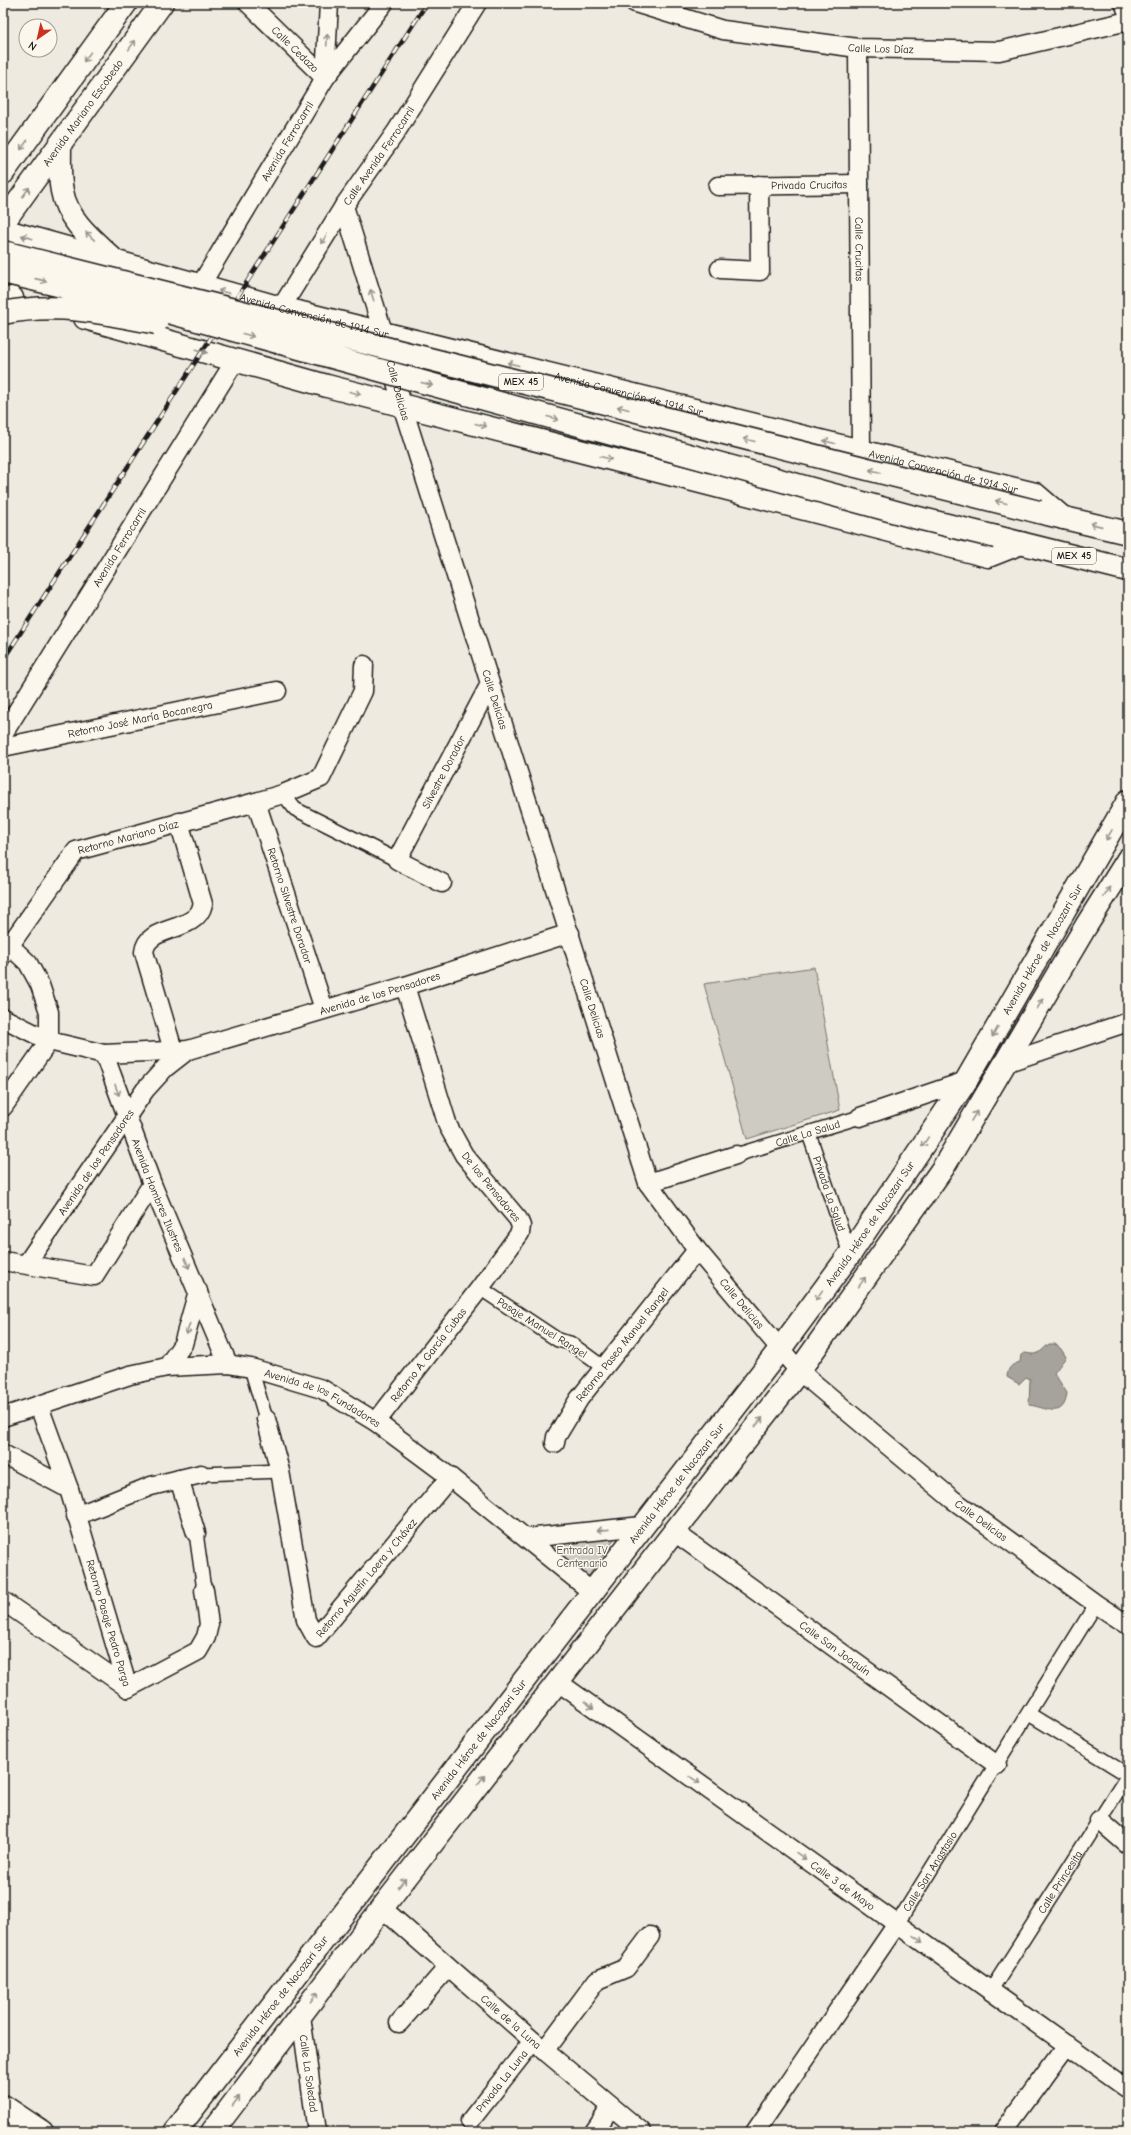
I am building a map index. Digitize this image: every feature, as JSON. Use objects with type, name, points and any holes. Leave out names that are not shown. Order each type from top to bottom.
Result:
[{"type":"main road","points":[[3,172],[126,3]]},
{"type":"main road","name":"Avenida Mariano Escobedo","points":[[3,223],[162,3]]},
{"type":"main road","points":[[60,145],[60,174],[62,193],[69,211],[83,230],[118,263]]},
{"type":"main road","name":"Avenida Convención de 1914 Sur","points":[[3,230],[144,271],[281,308],[340,321],[1035,494],[1063,518]]},
{"type":"main road","name":"Avenida Convención de 1914 Sur","points":[[3,252],[1128,533]]},
{"type":"main road","points":[[128,330],[142,322],[155,307],[158,299],[159,289],[155,280],[144,271]]},
{"type":"main road","name":"MEX 45","points":[[3,272],[95,293],[914,517],[1127,570]]},
{"type":"main road","points":[[180,345],[174,326],[172,310],[176,303],[196,285]]},
{"type":"main road","points":[[5,301],[128,330],[327,386],[988,556],[1021,544]]},
{"type":"main road","points":[[5,301],[30,307],[84,309],[186,328],[209,324]]},
{"type":"main road","points":[[327,386],[316,367],[315,355],[326,332],[340,321]]},
{"type":"main road","name":"Avenida Héroe de Nacozari Sur","points":[[175,2132],[780,1349],[850,1254],[966,1081],[1128,801]]},
{"type":"main road","points":[[212,2132],[382,1908],[799,1371],[943,1168],[1005,1062],[1128,859]]},
{"type":"main road","points":[[3,2106],[18,2126],[42,2132]]},
{"type":"street","name":"Calle Cedazo","points":[[248,3],[325,78]]},
{"type":"street","points":[[325,78],[329,3]]},
{"type":"street","name":"Avenida Ferrocarril","points":[[196,285],[325,78],[384,3]]},
{"type":"street","name":"Calle Avenida Ferrocarril","points":[[281,308],[344,206],[396,132],[477,3]]},
{"type":"street","name":"Calle Los Díaz","points":[[635,3],[724,30],[858,48],[999,51],[1128,21]]},
{"type":"street","points":[[1124,3],[1128,12]]},
{"type":"street","name":"Calle Crucitas","points":[[858,48],[861,450]]},
{"type":"street","name":"Privada Crucitas","points":[[718,186],[859,184]]},
{"type":"street","name":"Privada Crucitas","points":[[720,269],[760,271],[759,185]]},
{"type":"street","name":"Calle Delicias","points":[[344,206],[383,332],[402,405],[648,1183],[697,1250],[799,1371],[952,1499],[1096,1604],[1128,1625]]},
{"type":"street","name":"Avenida Ferrocarril","points":[[3,734],[235,361]]},
{"type":"street","name":"Retorno Mariano Díaz","points":[[6,950],[76,851],[283,794],[322,778],[363,691],[364,665]]},
{"type":"street","name":"Silvestre Dorador","points":[[397,860],[490,684]]},
{"type":"street","name":"Retorno José María Bocanegra","points":[[3,747],[277,691]]},
{"type":"street","points":[[283,794],[295,809],[442,883]]},
{"type":"street","name":"Retorno Silvestre Dorador","points":[[256,802],[324,1009]]},
{"type":"street","points":[[179,822],[203,904],[201,912],[193,921],[151,938],[145,943],[144,952],[181,1050]]},
{"type":"street","name":"Avenida de los Pensadores","points":[[3,1018],[49,1041],[104,1054],[181,1050],[405,986],[570,933]]},
{"type":"street","points":[[3,1107],[49,1041],[49,1012],[40,986],[28,963],[6,950]]},
{"type":"street","name":"De los Pensadores","points":[[405,986],[448,1126],[464,1155],[518,1219],[521,1226],[520,1233],[480,1288]]},
{"type":"street","points":[[1005,1062],[1128,1022]]},
{"type":"street","name":"Avenida de los Pensadores","points":[[27,1263],[145,1090],[181,1050]]},
{"type":"street","name":"Avenida Hombres Ilustres","points":[[104,1054],[152,1184],[228,1364]]},
{"type":"street","name":"Calle La Salud","points":[[648,1183],[809,1134],[966,1081]]},
{"type":"street","name":"Privada La Salud","points":[[809,1134],[850,1254]]},
{"type":"street","points":[[3,1261],[27,1263],[94,1276],[152,1184]]},
{"type":"street","name":"Retorno Paseo Manuel Rangel","points":[[555,1443],[556,1437],[579,1399],[697,1250]]},
{"type":"street","name":"Pasaje Manuel Rangel","points":[[480,1288],[558,1340],[570,1343],[604,1368]]},
{"type":"street","name":"Retorno A. García Cubas","points":[[376,1422],[480,1288]]},
{"type":"street","points":[[166,1366],[183,1344],[198,1291]]},
{"type":"street","name":"Avenida de los Fundadores","points":[[3,1418],[130,1374],[166,1366],[228,1364],[251,1368],[322,1389],[376,1422],[450,1477],[592,1592]]},
{"type":"street","points":[[76,1516],[151,1486],[201,1474],[280,1471],[251,1368]]},
{"type":"street","name":"Retorno Pasaje Pedro Parga","points":[[39,1406],[68,1489],[128,1688],[198,1651],[206,1638],[209,1624],[196,1533],[179,1479]]},
{"type":"street","points":[[3,1454],[68,1489]]},
{"type":"street","name":"Retorno Agustín Loera y Chávez","points":[[280,1471],[306,1620],[316,1638],[450,1477]]},
{"type":"street","points":[[526,1538],[642,1526]]},
{"type":"street","name":"Calle San Joaquín","points":[[673,1532],[997,1765]]},
{"type":"street","points":[[3,1601],[128,1688]]},
{"type":"street","name":"Calle San Anastasio","points":[[755,2132],[897,1924],[1096,1604]]},
{"type":"street","name":"Calle 3 de Mayo","points":[[558,1682],[1128,2089]]},
{"type":"street","points":[[1029,1714],[1128,1775]]},
{"type":"street","name":"Calle Princesita","points":[[991,1990],[1128,1775]]},
{"type":"street","points":[[1099,1820],[1128,1846]]},
{"type":"street","name":"Calle de la Luna","points":[[382,1908],[538,2046],[642,2132]]},
{"type":"street","name":"Privada La Luna","points":[[470,2121],[596,1980],[626,1968],[650,1936]]},
{"type":"street","points":[[399,2023],[448,1967]]},
{"type":"street","name":"Calle La Soledad","points":[[301,2016],[317,2132]]},
{"type":"street","points":[[1003,2132],[1067,2045]]},
{"type":"street","points":[[594,2132],[611,2107]]},
{"type":"green space","points":[[814,967],[840,1110],[747,1139],[704,984]]},
{"type":"green space","name":"Entrada IV Centenario","points":[[616,1536],[586,1580],[539,1543]]},
{"type":"shaded area","points":[[1049,1344],[1055,1344],[1061,1349],[1066,1357],[1054,1373],[1067,1393],[1065,1402],[1058,1410],[1029,1405],[1030,1379],[1026,1377],[1019,1384],[1007,1377],[1010,1367],[1020,1362],[1021,1355],[1025,1353],[1037,1354]]},
{"type":"railway","points":[[3,660],[427,3]]}]
